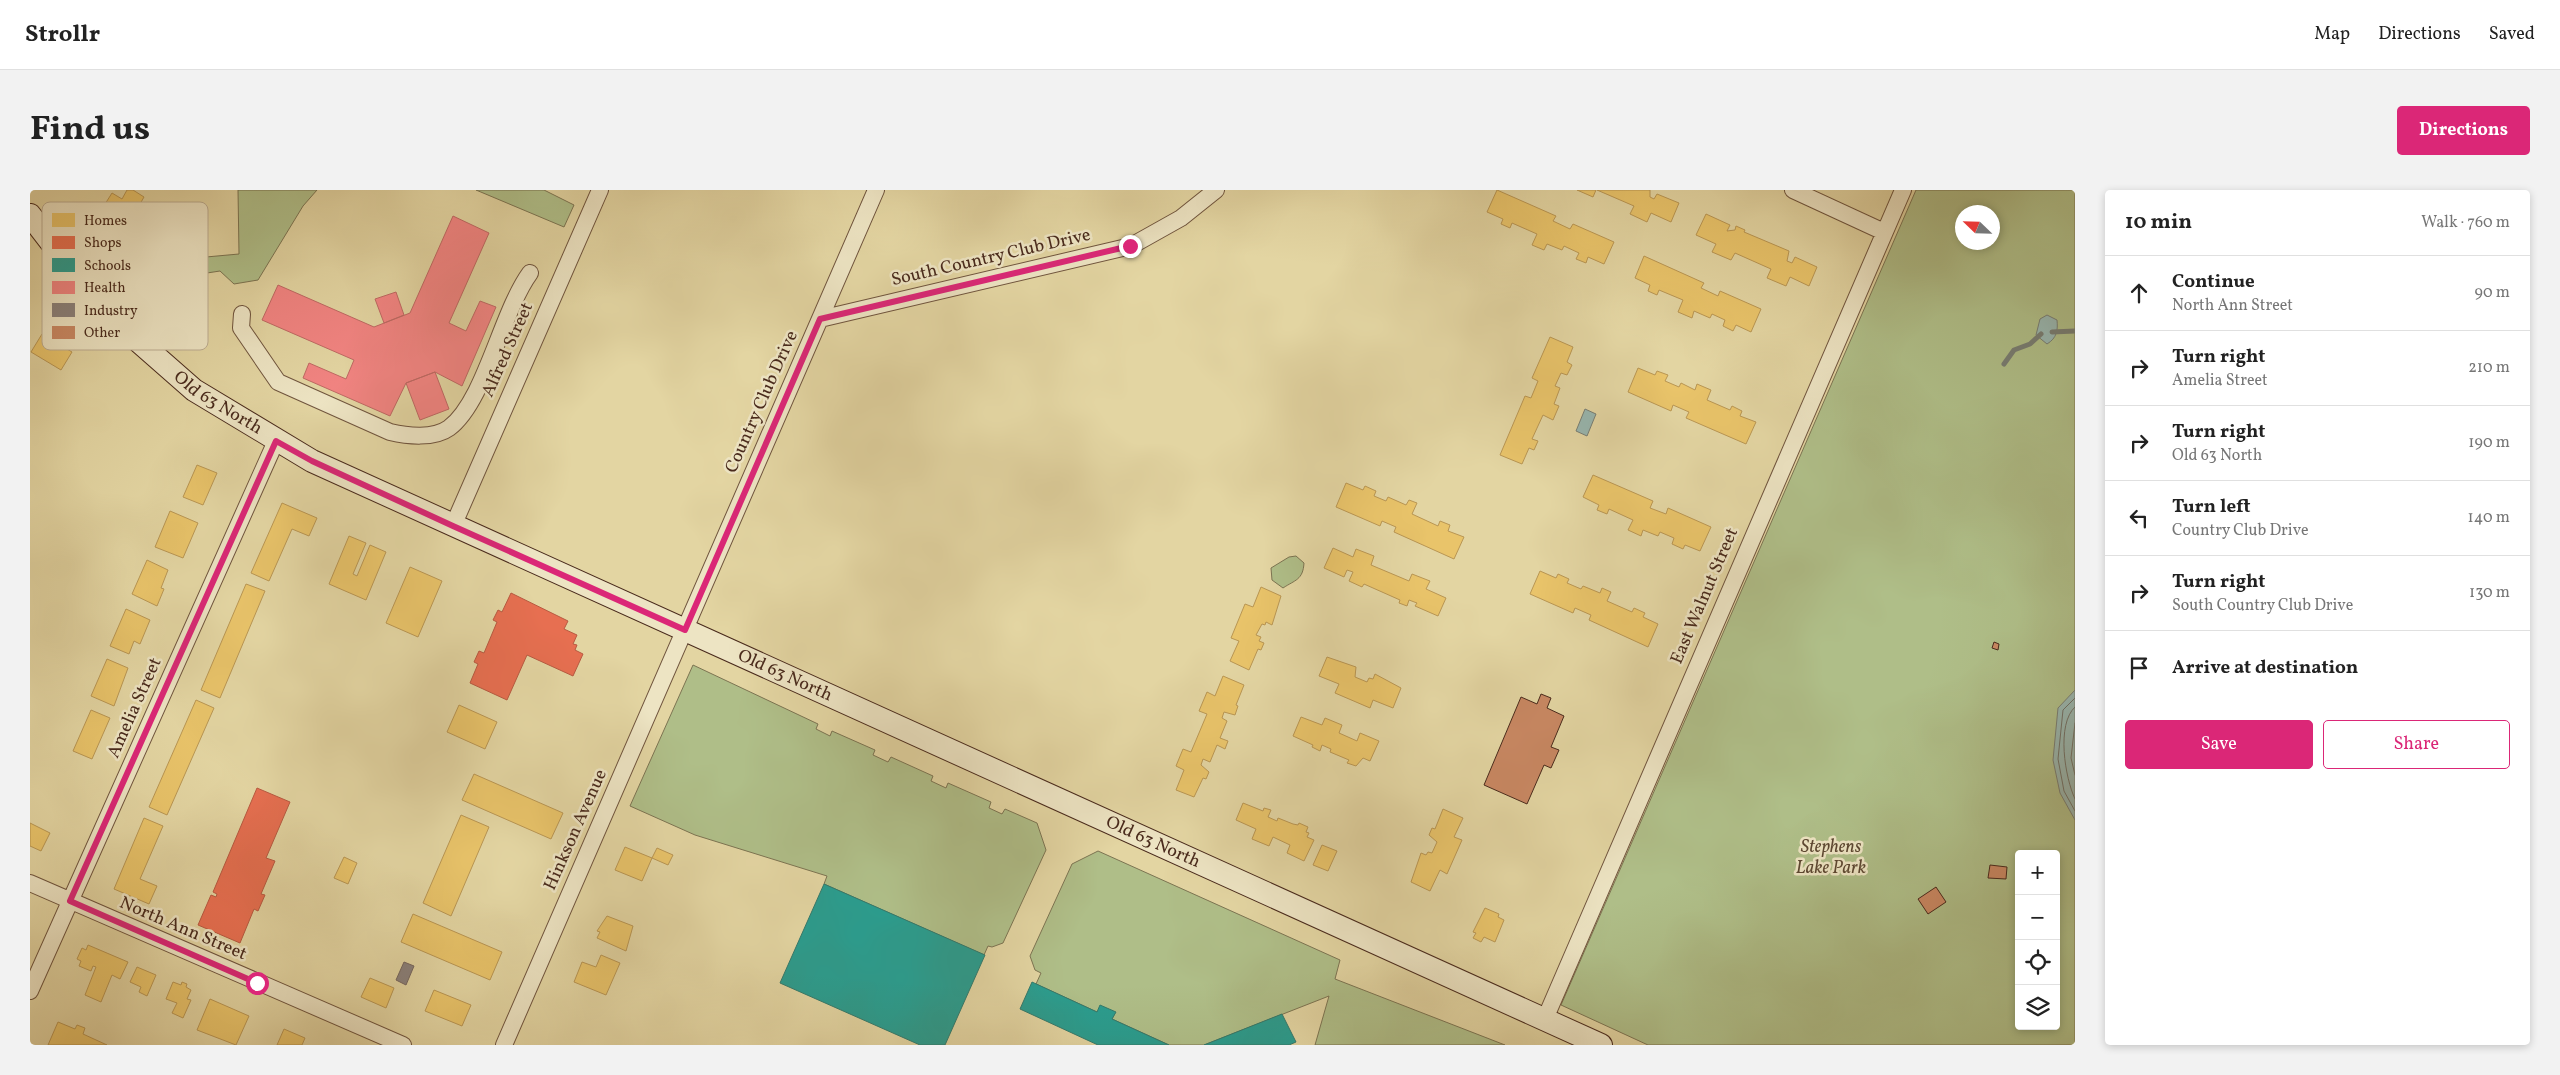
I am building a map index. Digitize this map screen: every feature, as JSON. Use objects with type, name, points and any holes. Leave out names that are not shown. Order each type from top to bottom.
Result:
[{"type":"main road","name":"Old 63 North","points":[[30,215],[42,231]]},
{"type":"main road","name":"Old 63 North","points":[[148,350],[194,390],[312,461],[1601,1045]]},
{"type":"street","name":"Alfred Street","points":[[453,526],[600,190]]},
{"type":"street","name":"Country Club Drive","points":[[685,630],[876,190]]},
{"type":"street","name":"South Country Club Drive","points":[[820,319],[1130,246],[1182,218],[1216,190]]},
{"type":"street","points":[[1793,190],[1884,232]]},
{"type":"street","name":"East Walnut Street","points":[[1544,1018],[1903,190]]},
{"type":"street","points":[[242,314],[241,328],[278,382],[390,432],[409,437],[431,434],[448,429],[467,409],[513,303],[530,273]]},
{"type":"street","name":"Amelia Street","points":[[30,991],[276,441]]},
{"type":"street","name":"Hinkson Avenue","points":[[504,1045],[685,630]]},
{"type":"street","name":"North Ann Street","points":[[30,884],[403,1045]]},
{"type":"green space","points":[[238,190],[317,190],[303,206],[258,280],[234,284],[220,271],[208,273],[208,257],[239,254]]},
{"type":"green space","points":[[476,190],[544,190],[574,205],[564,227]]},
{"type":"green space","name":"Stephens Lake Park","points":[[1916,190],[2075,190],[2075,1045],[1648,1045],[1561,1005]]},
{"type":"green space","points":[[1296,556],[1304,563],[1302,573],[1298,579],[1283,588],[1272,580],[1271,568],[1289,557]]},
{"type":"green space","points":[[693,665],[818,724],[816,729],[830,736],[832,731],[875,750],[873,755],[888,762],[891,757],[933,776],[931,781],[946,788],[948,783],[991,802],[989,808],[1002,814],[1005,809],[1037,823],[1046,850],[1003,943],[992,947],[988,946],[984,955],[824,884],[827,876],[695,835],[630,806]]},
{"type":"green space","points":[[1098,851],[1340,960],[1335,979],[1505,1045],[1315,1045],[1329,996],[1204,1045],[1169,1045],[1112,1019],[1115,1013],[1097,1012],[1036,984],[1041,973],[1035,970],[1030,956],[1072,864]]},
{"type":"water","points":[[2047,315],[2057,320],[2057,330],[2055,336],[2047,344],[2036,335],[2040,319]]},
{"type":"water","points":[[1585,409],[1596,414],[1587,436],[1576,431]]},
{"type":"water","points":[[2075,690],[2075,820],[2060,793],[2053,760],[2058,708]]},
{"type":"building: Homes","points":[[127,190],[133,190],[144,197],[141,202],[106,202],[112,193],[122,199]]},
{"type":"building: Homes","points":[[1497,190],[1556,216],[1553,221],[1570,229],[1573,224],[1614,242],[1604,264],[1588,257],[1586,263],[1576,259],[1579,253],[1564,246],[1562,250],[1547,244],[1544,250],[1532,245],[1537,234],[1512,223],[1510,228],[1501,224],[1503,219],[1487,212]]},
{"type":"building: Homes","points":[[1577,190],[1596,190],[1593,197]]},
{"type":"building: Homes","points":[[1597,190],[1650,190],[1650,197],[1654,199],[1657,194],[1679,203],[1671,222],[1651,213],[1647,222],[1630,214],[1634,206]]},
{"type":"building: Homes","points":[[1706,214],[1730,225],[1727,231],[1735,230],[1736,226],[1745,230],[1744,232],[1789,251],[1787,261],[1792,263],[1795,257],[1817,267],[1809,286],[1790,277],[1786,286],[1767,278],[1771,269],[1735,253],[1731,260],[1712,252],[1716,244],[1696,235]]},
{"type":"building: Homes","points":[[1644,256],[1704,283],[1701,288],[1718,296],[1720,291],[1761,309],[1751,332],[1736,325],[1733,331],[1723,326],[1725,320],[1712,314],[1710,318],[1694,311],[1692,318],[1678,312],[1683,300],[1659,290],[1657,295],[1648,291],[1650,285],[1635,278]]},
{"type":"building: Homes","points":[[42,334],[42,350],[69,350],[72,352],[61,370],[31,352]]},
{"type":"building: Homes","points":[[1550,337],[1573,347],[1567,362],[1572,365],[1567,375],[1561,373],[1555,386],[1560,388],[1554,404],[1559,406],[1553,420],[1543,415],[1532,439],[1538,441],[1534,450],[1529,448],[1522,464],[1500,455],[1525,396],[1531,398],[1538,381],[1532,378]]},
{"type":"building: Homes","points":[[1638,368],[1655,375],[1657,371],[1668,375],[1665,381],[1679,387],[1681,383],[1695,390],[1697,384],[1711,390],[1707,400],[1730,410],[1732,406],[1742,411],[1740,416],[1756,422],[1746,444],[1686,418],[1689,412],[1673,405],[1671,411],[1628,392]]},
{"type":"building: Homes","points":[[197,465],[217,473],[203,505],[183,497]]},
{"type":"building: Homes","points":[[1593,475],[1653,501],[1650,508],[1666,514],[1668,508],[1711,527],[1700,551],[1685,545],[1683,549],[1672,544],[1674,538],[1660,532],[1658,536],[1643,530],[1641,536],[1628,530],[1633,520],[1609,509],[1607,514],[1597,510],[1599,505],[1583,497]]},
{"type":"building: Homes","points":[[1346,483],[1363,490],[1365,486],[1376,491],[1374,496],[1386,501],[1388,497],[1406,505],[1409,500],[1417,503],[1412,514],[1438,526],[1440,521],[1450,525],[1448,531],[1464,537],[1454,559],[1394,532],[1396,527],[1382,521],[1380,526],[1336,507]]},
{"type":"building: Homes","points":[[282,503],[317,518],[309,536],[292,529],[269,581],[251,573]]},
{"type":"building: Homes","points":[[170,511],[198,523],[183,558],[155,547]]},
{"type":"building: Homes","points":[[349,536],[366,543],[353,574],[357,576],[370,545],[386,552],[366,600],[329,584]]},
{"type":"building: Homes","points":[[1333,548],[1353,557],[1356,549],[1374,556],[1371,565],[1409,581],[1412,574],[1430,581],[1426,589],[1446,598],[1438,616],[1415,606],[1417,603],[1409,600],[1407,606],[1399,603],[1400,600],[1364,584],[1362,587],[1349,581],[1353,572],[1347,570],[1344,577],[1324,568]]},
{"type":"building: Homes","points":[[147,560],[168,570],[161,588],[164,589],[157,606],[132,594]]},
{"type":"building: Homes","points":[[410,567],[442,581],[418,637],[386,623]]},
{"type":"building: Homes","points":[[1540,571],[1556,578],[1558,574],[1569,579],[1567,583],[1581,589],[1583,586],[1600,593],[1602,588],[1611,592],[1607,601],[1632,612],[1634,608],[1645,613],[1643,617],[1658,624],[1648,647],[1589,620],[1591,615],[1575,608],[1573,613],[1530,594]]},
{"type":"building: Homes","points":[[246,584],[265,591],[220,698],[201,690]]},
{"type":"building: Homes","points":[[1261,587],[1281,596],[1272,625],[1266,622],[1265,625],[1262,624],[1256,635],[1261,637],[1259,641],[1264,643],[1261,650],[1258,649],[1249,670],[1230,661],[1239,641],[1231,638],[1245,604],[1253,607]]},
{"type":"building: Homes","points":[[126,609],[150,620],[140,644],[134,641],[129,654],[110,646]]},
{"type":"building: Homes","points":[[1327,657],[1356,667],[1355,677],[1367,682],[1369,678],[1373,679],[1375,674],[1401,688],[1393,708],[1373,700],[1370,708],[1335,693],[1339,684],[1319,676]]},
{"type":"building: Homes","points":[[107,659],[128,668],[114,706],[91,696]]},
{"type":"building: Homes","points":[[1223,676],[1244,685],[1236,705],[1238,706],[1235,715],[1224,712],[1222,718],[1227,721],[1220,738],[1228,741],[1225,749],[1217,745],[1210,762],[1203,759],[1201,765],[1209,772],[1206,779],[1203,778],[1194,797],[1176,790],[1184,770],[1176,766],[1183,749],[1191,752],[1207,714],[1199,711],[1207,692],[1215,696]]},
{"type":"building: Homes","points":[[196,700],[214,708],[167,815],[149,807]]},
{"type":"building: Homes","points":[[459,705],[497,722],[485,749],[447,732]]},
{"type":"building: Homes","points":[[91,710],[110,718],[92,759],[73,751]]},
{"type":"building: Homes","points":[[1301,717],[1322,725],[1325,718],[1342,725],[1339,733],[1357,741],[1360,733],[1379,741],[1370,761],[1363,758],[1356,766],[1347,763],[1349,760],[1330,752],[1331,749],[1322,745],[1320,751],[1312,747],[1313,745],[1293,736]]},
{"type":"building: Homes","points":[[474,774],[563,813],[551,839],[462,800]]},
{"type":"building: Homes","points":[[1243,803],[1263,811],[1264,808],[1271,810],[1268,817],[1277,821],[1278,818],[1308,827],[1306,832],[1309,833],[1307,837],[1314,840],[1304,861],[1287,853],[1290,845],[1273,837],[1269,846],[1252,839],[1256,829],[1236,820]]},
{"type":"building: Homes","points":[[1443,809],[1463,818],[1454,837],[1462,840],[1447,874],[1440,870],[1430,891],[1411,882],[1421,853],[1426,855],[1428,852],[1432,853],[1437,842],[1429,835],[1432,828],[1435,829]]},
{"type":"building: Homes","points":[[461,815],[489,827],[451,916],[423,903]]},
{"type":"building: Homes","points":[[144,818],[163,826],[140,879],[157,886],[149,904],[114,889]]},
{"type":"building: Homes","points":[[30,823],[50,833],[41,851],[30,846]]},
{"type":"building: Homes","points":[[1322,845],[1337,851],[1328,871],[1313,865]]},
{"type":"building: Homes","points":[[625,847],[652,858],[642,881],[615,870]]},
{"type":"building: Homes","points":[[657,848],[673,855],[668,865],[652,858]]},
{"type":"building: Homes","points":[[344,857],[357,863],[348,884],[334,878]]},
{"type":"building: Homes","points":[[1485,908],[1499,914],[1498,917],[1504,920],[1495,942],[1484,937],[1481,942],[1473,938],[1476,933],[1473,932]]},
{"type":"building: Homes","points":[[413,914],[502,952],[490,980],[401,942]]},
{"type":"building: Homes","points":[[607,916],[633,926],[626,951],[597,938],[600,932],[597,931]]},
{"type":"building: Homes","points":[[88,945],[128,962],[120,979],[112,975],[101,1002],[85,995],[96,967],[93,966],[91,971],[79,966],[81,961],[77,959],[82,948],[86,950]]},
{"type":"building: Homes","points":[[601,955],[620,963],[606,995],[574,982],[582,962],[596,967]]},
{"type":"building: Homes","points":[[137,967],[156,975],[147,996],[139,992],[141,987],[130,982]]},
{"type":"building: Homes","points":[[370,978],[394,988],[386,1008],[361,997]]},
{"type":"building: Homes","points":[[173,982],[181,985],[182,982],[187,984],[186,987],[191,990],[187,999],[191,1000],[183,1018],[172,1013],[177,1003],[166,999]]},
{"type":"building: Homes","points":[[434,990],[471,1005],[462,1026],[425,1011]]},
{"type":"building: Homes","points":[[210,999],[249,1016],[236,1045],[197,1030]]},
{"type":"building: Homes","points":[[58,1022],[75,1029],[77,1025],[85,1028],[83,1034],[107,1045],[48,1045]]},
{"type":"building: Homes","points":[[284,1029],[305,1038],[302,1045],[277,1045]]},
{"type":"building: Shops","points":[[511,593],[568,621],[564,629],[577,635],[573,644],[577,645],[575,650],[583,654],[573,676],[527,655],[507,700],[470,683],[478,664],[474,662],[479,651],[484,653],[497,622],[493,620],[498,610],[502,612]]},
{"type":"building: Shops","points":[[257,788],[290,802],[266,858],[275,861],[261,894],[265,895],[258,911],[254,909],[240,943],[198,925],[211,895],[216,897],[217,894],[213,892]]},
{"type":"building: Schools","points":[[824,884],[985,955],[945,1045],[920,1045],[780,983]]},
{"type":"building: Schools","points":[[1032,982],[1097,1012],[1100,1005],[1116,1012],[1112,1019],[1169,1045],[1098,1045],[1020,1009]]},
{"type":"building: Schools","points":[[1282,1014],[1296,1042],[1289,1045],[1204,1045]]},
{"type":"building: Health","points":[[453,216],[489,233],[449,323],[466,331],[480,301],[496,307],[462,386],[435,372],[406,383],[390,416],[303,378],[309,363],[346,379],[354,360],[262,320],[278,285],[374,327],[410,313]]},
{"type":"building: Health","points":[[396,292],[404,315],[384,323],[375,299]]},
{"type":"building: Health","points":[[435,372],[449,409],[420,420],[406,383]]},
{"type":"building: Industry","points":[[404,962],[414,966],[406,985],[396,980]]},
{"type":"building: Other","points":[[1994,642],[1999,644],[1998,650],[1992,648]]},
{"type":"building: Other","points":[[1541,694],[1551,698],[1547,708],[1564,716],[1551,747],[1559,750],[1551,768],[1544,765],[1527,804],[1484,785],[1521,697],[1537,704]]},
{"type":"building: Other","points":[[1990,865],[2007,867],[2006,879],[1988,878]]},
{"type":"building: Other","points":[[1936,887],[1946,902],[1928,914],[1918,899]]},
{"type":"waterway","points":[[2052,332],[2075,331]]},
{"type":"waterway","points":[[2004,364],[2014,350],[2030,344],[2041,334]]},
{"type":"route","points":[[257,983],[70,901],[276,441],[312,461],[685,630],[820,319],[1130,246]]}]
